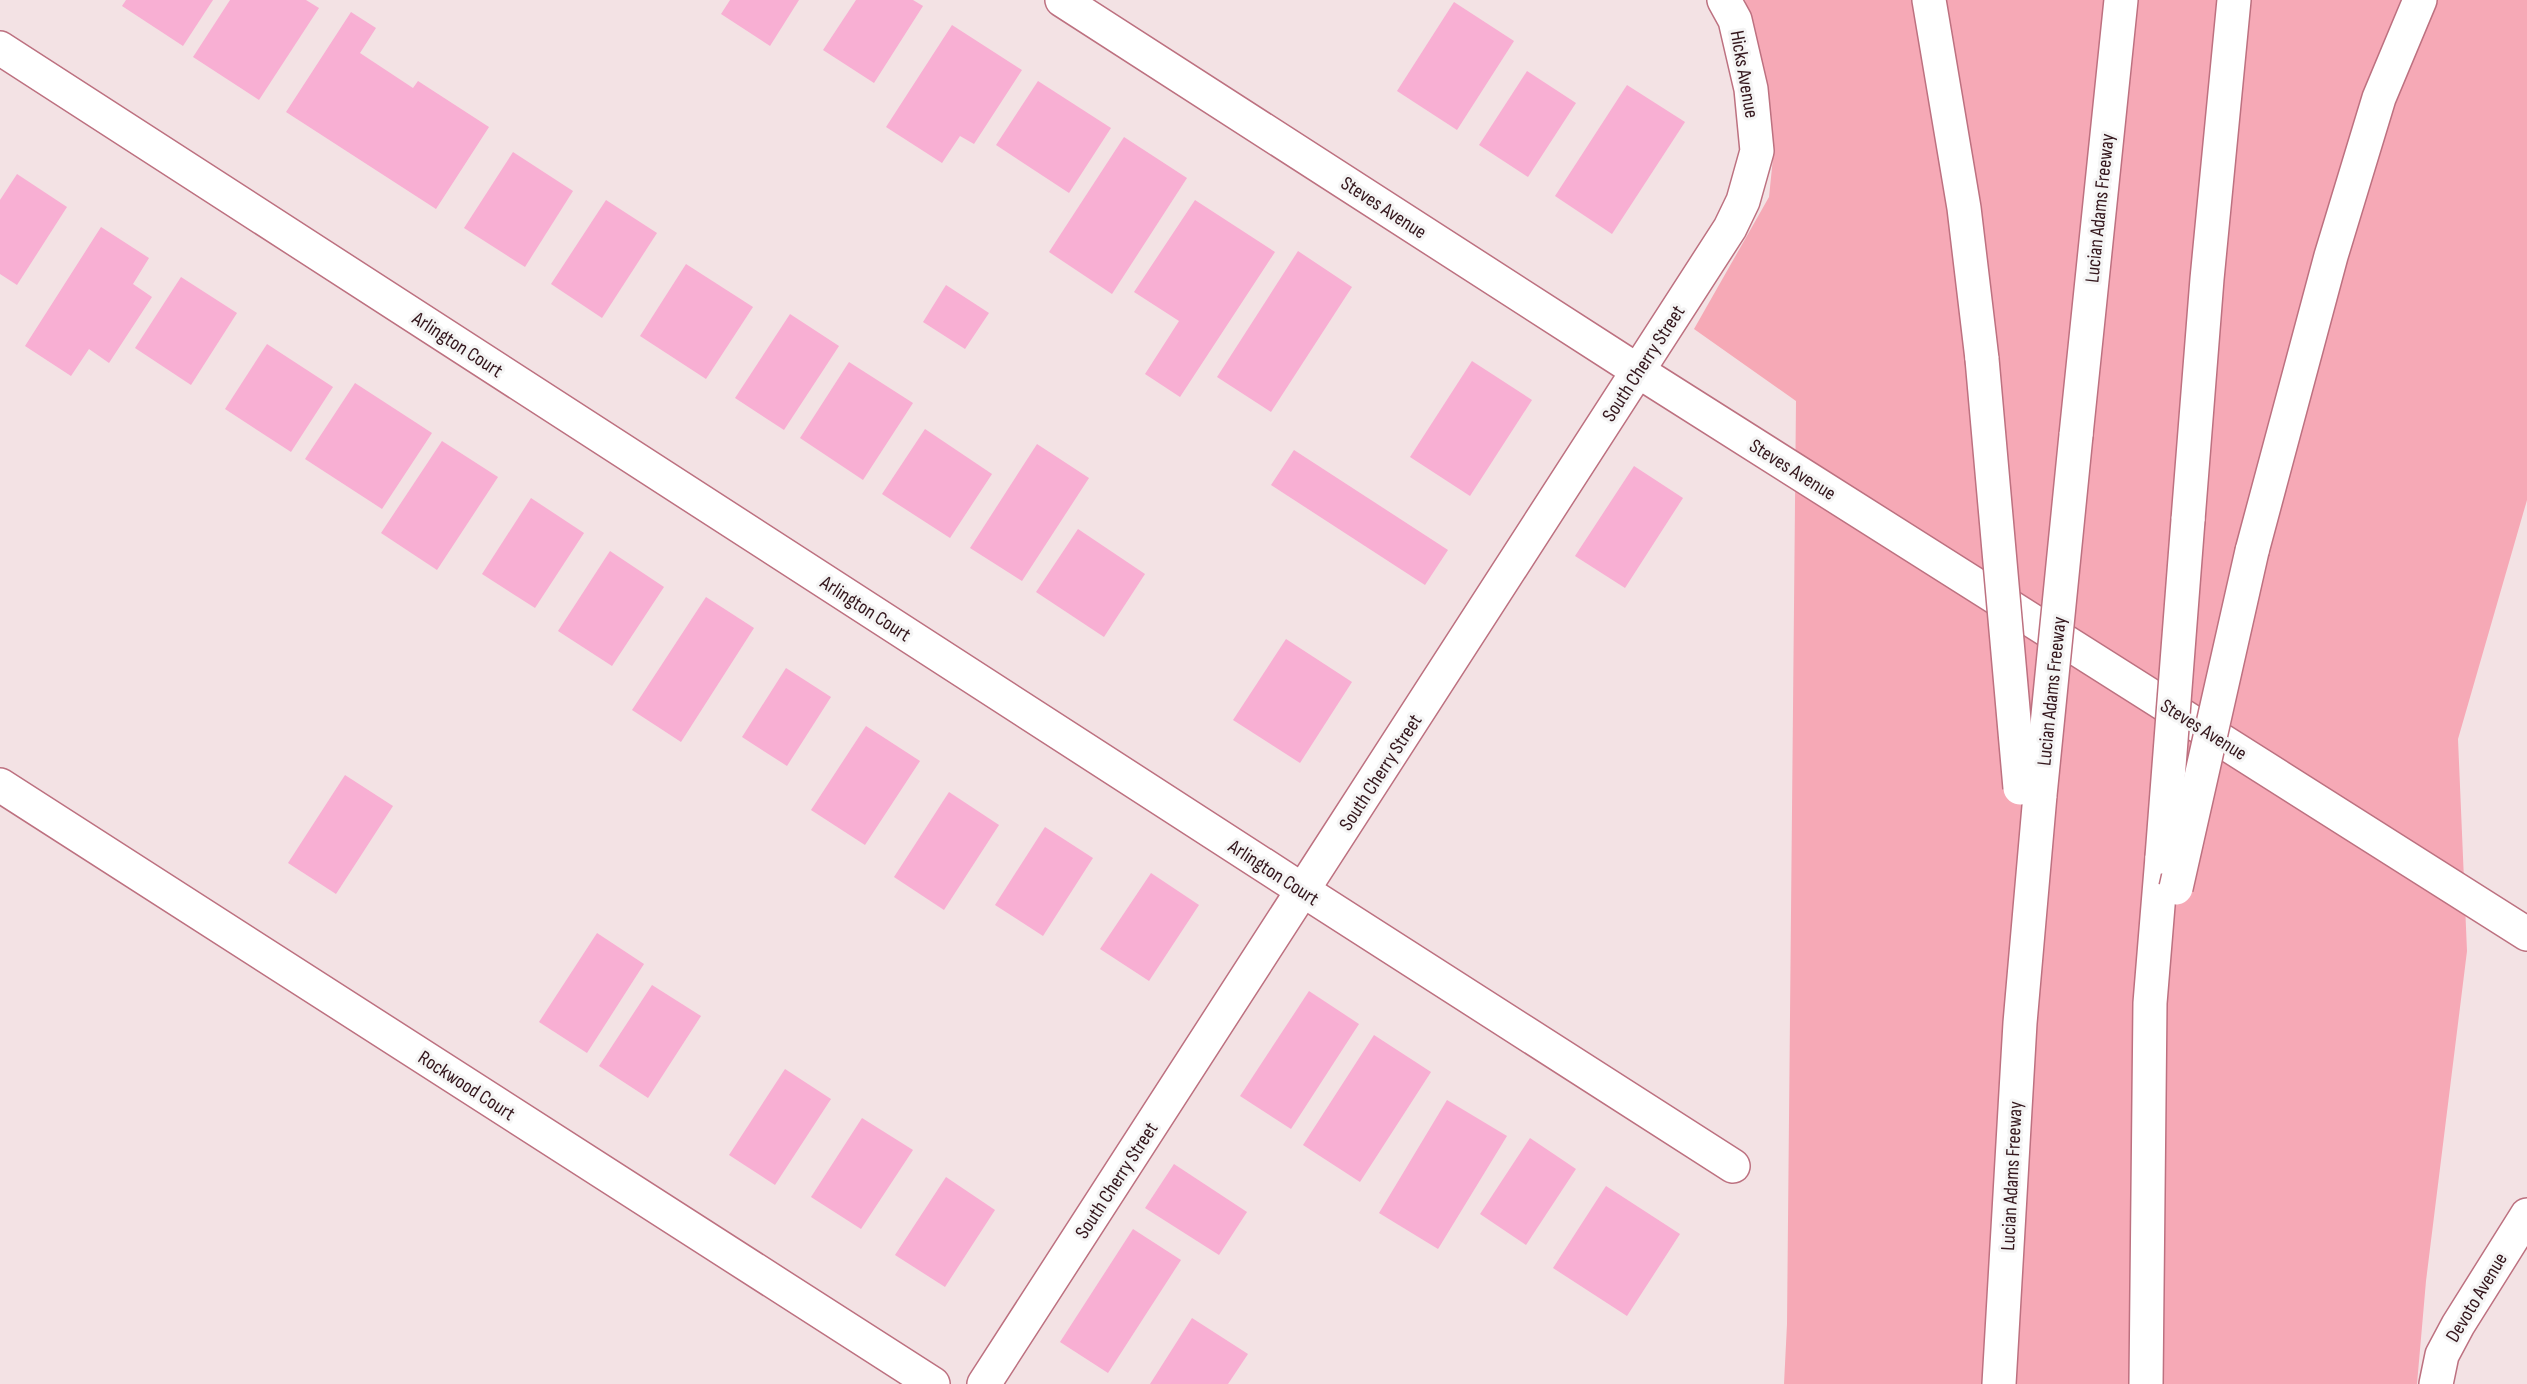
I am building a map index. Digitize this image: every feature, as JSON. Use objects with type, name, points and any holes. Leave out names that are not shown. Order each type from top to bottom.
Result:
[{"type":"main road","name":"Steves Avenue","points":[[1062,0],[1638,371],[2527,934]]},
{"type":"main road","name":"Hicks Avenue","points":[[1724,0],[1735,20],[1751,89],[1757,151]]},
{"type":"main road","points":[[1929,0],[1964,208],[2030,792]]},
{"type":"main road","name":"Lucian Adams Freeway","points":[[1999,1384],[2020,1023],[2030,903],[2030,792],[2076,435],[2121,0]]},
{"type":"main road","points":[[2146,1384],[2150,1003],[2207,279],[2234,0]]},
{"type":"main road","points":[[2150,1003],[2252,551],[2331,256],[2379,98],[2420,0]]},
{"type":"main road","name":"Arlington Court","points":[[0,48],[1733,1166]]},
{"type":"main road","name":"South Cherry Street","points":[[984,1384],[1730,228],[1743,201],[1757,151]]},
{"type":"main road","name":"Rockwood Court","points":[[0,785],[933,1384]]},
{"type":"main road","name":"Devoto Avenue","points":[[2436,1384],[2442,1355],[2457,1325],[2527,1215]]},
{"type":"shaded area","points":[[1745,0],[2527,0],[2527,500],[2458,739],[2467,951],[2426,1281],[2417,1384],[1784,1384],[1787,1324],[1796,401],[1694,329],[1769,197],[1774,148]]},
{"type":"building","points":[[126,0],[213,0],[183,46],[122,6]]},
{"type":"building","points":[[230,0],[306,0],[319,8],[259,100],[193,57]]},
{"type":"building","points":[[730,0],[799,0],[770,46],[721,14]]},
{"type":"building","points":[[856,0],[913,0],[923,6],[874,83],[823,50]]},
{"type":"building","points":[[1454,2],[1514,41],[1457,130],[1397,91]]},
{"type":"building","points":[[351,12],[376,28],[360,53],[413,88],[418,81],[489,127],[436,209],[286,112]]},
{"type":"building","points":[[952,25],[1022,70],[974,144],[960,136],[942,163],[886,127]]},
{"type":"building","points":[[1527,71],[1576,103],[1528,177],[1479,145]]},
{"type":"building","points":[[1038,81],[1111,128],[1069,193],[996,145]]},
{"type":"building","points":[[1627,85],[1685,122],[1612,234],[1555,196]]},
{"type":"building","points":[[1124,137],[1187,178],[1112,294],[1049,252]]},
{"type":"building","points":[[513,152],[573,191],[525,267],[464,228]]},
{"type":"building","points":[[17,174],[67,207],[17,285],[0,274],[0,200]]},
{"type":"building","points":[[606,200],[657,233],[602,318],[551,284]]},
{"type":"building","points":[[1195,200],[1275,252],[1180,397],[1145,374],[1179,321],[1134,292]]},
{"type":"building","points":[[101,227],[149,258],[133,284],[152,297],[109,363],[89,349],[71,376],[25,346]]},
{"type":"building","points":[[1298,251],[1352,287],[1271,412],[1217,377]]},
{"type":"building","points":[[686,264],[753,307],[706,379],[640,336]]},
{"type":"building","points":[[181,277],[237,313],[191,385],[135,348]]},
{"type":"building","points":[[946,285],[989,313],[965,349],[923,322]]},
{"type":"building","points":[[790,314],[839,346],[784,430],[735,398]]},
{"type":"building","points":[[267,344],[333,387],[291,452],[225,409]]},
{"type":"building","points":[[1472,361],[1532,400],[1470,496],[1410,457]]},
{"type":"building","points":[[849,362],[913,403],[863,480],[800,438]]},
{"type":"building","points":[[355,383],[432,433],[382,509],[305,459]]},
{"type":"building","points":[[925,429],[992,474],[950,538],[882,494]]},
{"type":"building","points":[[442,441],[498,477],[437,570],[381,533]]},
{"type":"building","points":[[1037,444],[1089,478],[1022,581],[970,548]]},
{"type":"building","points":[[1294,450],[1448,550],[1425,585],[1271,485]]},
{"type":"building","points":[[1634,466],[1683,498],[1625,588],[1575,556]]},
{"type":"building","points":[[531,498],[584,533],[535,608],[482,574]]},
{"type":"building","points":[[1078,529],[1145,574],[1104,637],[1036,592]]},
{"type":"building","points":[[610,551],[664,587],[612,666],[558,631]]},
{"type":"building","points":[[706,597],[754,628],[681,742],[632,710]]},
{"type":"building","points":[[1286,639],[1352,682],[1300,763],[1233,720]]},
{"type":"building","points":[[786,668],[831,697],[787,766],[742,737]]},
{"type":"building","points":[[866,726],[920,761],[865,845],[811,810]]},
{"type":"building","points":[[345,775],[393,806],[336,894],[288,863]]},
{"type":"building","points":[[949,792],[999,825],[944,910],[894,877]]},
{"type":"building","points":[[1045,827],[1093,858],[1043,936],[995,905]]},
{"type":"building","points":[[1151,873],[1199,905],[1149,981],[1100,949]]},
{"type":"building","points":[[597,933],[644,964],[587,1053],[539,1022]]},
{"type":"building","points":[[652,985],[701,1016],[648,1098],[599,1066]]},
{"type":"building","points":[[1309,991],[1359,1024],[1291,1129],[1240,1096]]},
{"type":"building","points":[[1374,1035],[1431,1072],[1360,1182],[1303,1145]]},
{"type":"building","points":[[785,1069],[831,1099],[775,1185],[729,1155]]},
{"type":"building","points":[[1447,1100],[1507,1136],[1438,1249],[1379,1213]]},
{"type":"building","points":[[862,1118],[913,1150],[861,1229],[811,1197]]},
{"type":"building","points":[[1530,1138],[1576,1169],[1526,1245],[1480,1214]]},
{"type":"building","points":[[1174,1164],[1247,1212],[1219,1255],[1145,1208]]},
{"type":"building","points":[[946,1177],[995,1210],[945,1287],[895,1255]]},
{"type":"building","points":[[1606,1186],[1680,1234],[1627,1316],[1553,1268]]},
{"type":"building","points":[[1133,1229],[1181,1260],[1108,1373],[1060,1342]]},
{"type":"building","points":[[1192,1318],[1248,1354],[1228,1384],[1150,1384]]}]
